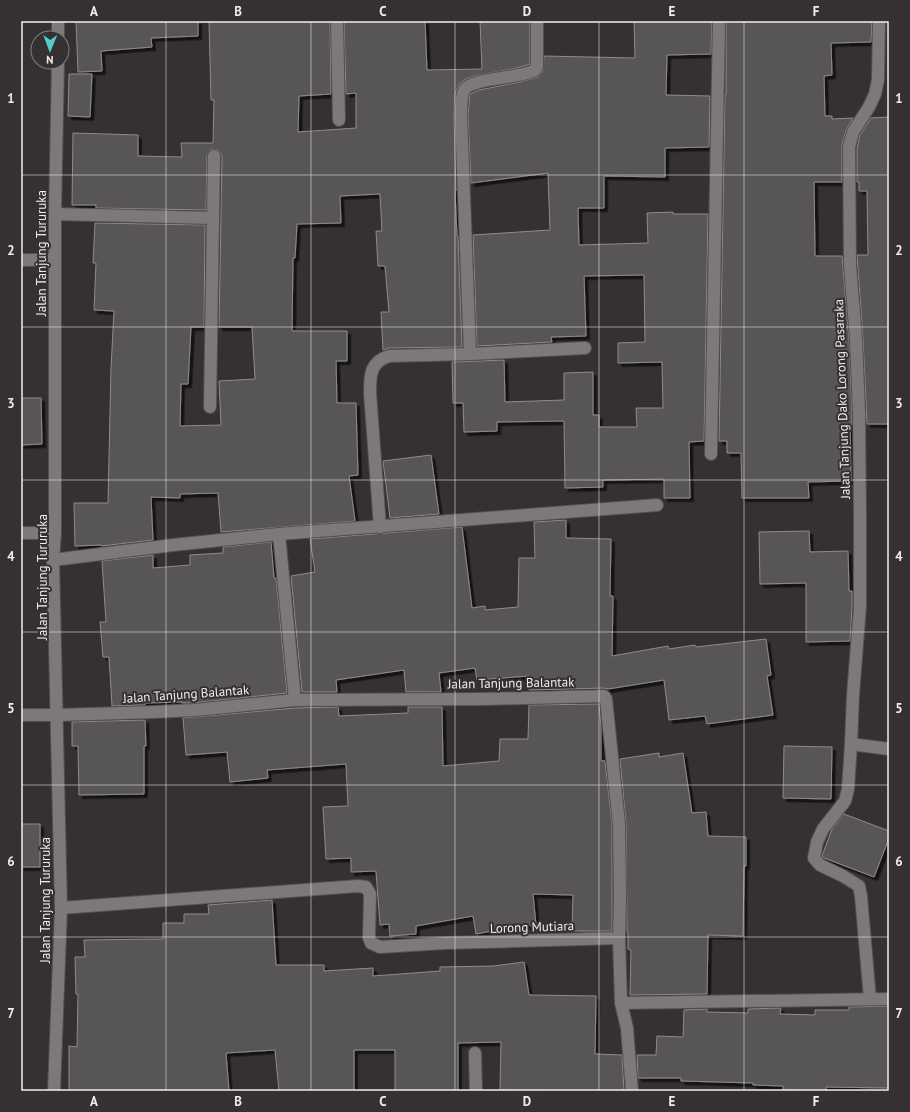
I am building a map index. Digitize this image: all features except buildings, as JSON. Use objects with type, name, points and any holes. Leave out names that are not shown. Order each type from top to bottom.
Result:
[{"type":"street","points":[[337,21],[339,120]]},
{"type":"street","points":[[470,354],[461,123],[464,90],[472,84],[526,74],[535,70],[537,67],[537,21]]},
{"type":"street","points":[[711,454],[719,21]]},
{"type":"street","name":"Jalan Tanjung Dako Lorong Pasaraka","points":[[870,999],[859,886],[844,876],[820,865],[814,858],[817,842],[823,829],[845,801],[848,789],[860,607],[858,382],[850,265],[849,147],[853,132],[869,107],[875,94],[878,80],[879,21]]},
{"type":"street","name":"Jalan Tanjung Tururuka","points":[[54,1091],[61,908],[58,715],[53,560],[55,533],[55,214],[58,70]]},
{"type":"street","points":[[210,407],[214,156]]},
{"type":"street","points":[[55,214],[212,218]]},
{"type":"street","points":[[21,260],[55,260]]},
{"type":"street","points":[[380,527],[370,393],[370,378],[374,366],[379,360],[389,356],[470,354],[585,348]]},
{"type":"street","points":[[53,560],[279,534],[657,505]]},
{"type":"street","points":[[21,532],[55,533]]},
{"type":"street","points":[[279,534],[295,700]]},
{"type":"street","name":"Jalan Tanjung Balantak","points":[[21,715],[188,710],[295,700],[484,699],[604,696],[606,699],[619,824],[619,938],[621,1003],[627,1028],[632,1091]]},
{"type":"street","points":[[851,744],[889,749]]},
{"type":"street","name":"Lorong Mutiara","points":[[61,908],[358,886],[366,887],[370,894],[368,938],[371,943],[380,947],[446,943],[619,938]]},
{"type":"street","points":[[621,1003],[889,999]]},
{"type":"street","points":[[475,1053],[476,1091]]},
{"type":"street","points":[[632,1091],[641,1091]]}]
